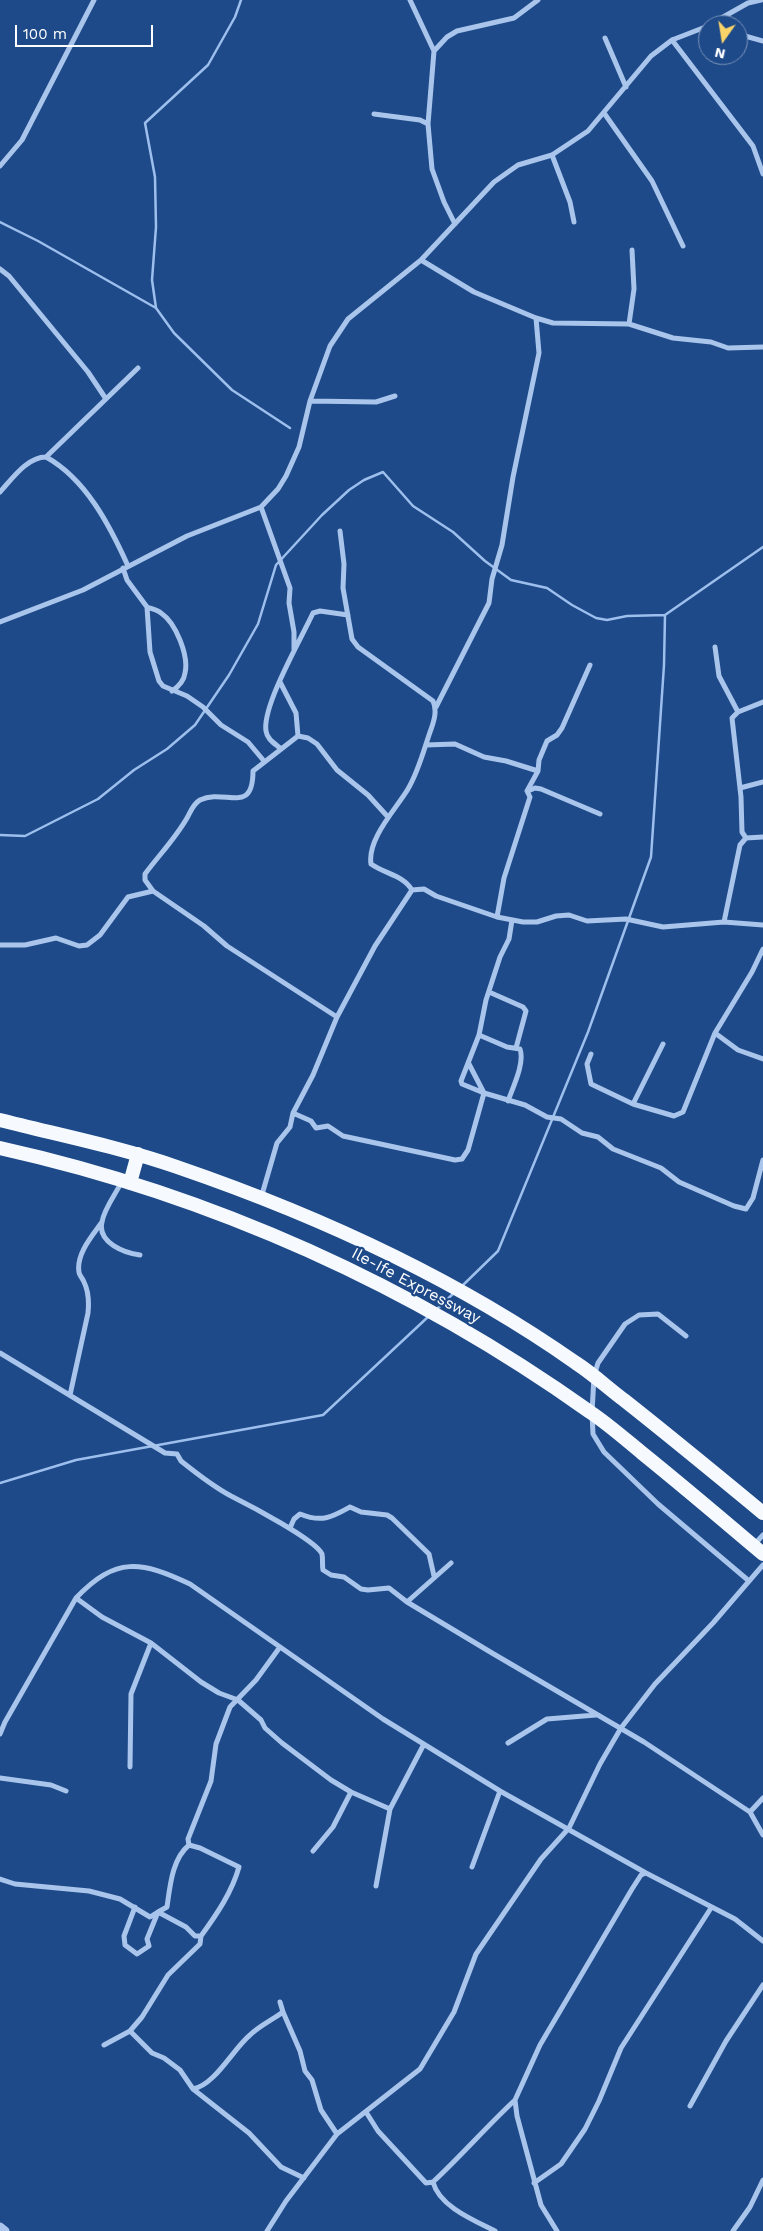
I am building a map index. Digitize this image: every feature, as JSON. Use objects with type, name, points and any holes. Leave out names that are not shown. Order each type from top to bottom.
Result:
[{"type":"highway","name":"Ile-Ife Expressway","points":[[0,1120],[138,1154],[177,1167],[261,1198],[346,1233],[406,1263],[523,1328],[594,1376],[763,1514]]},
{"type":"highway","name":"Ile-Ife Expressway","points":[[0,1148],[126,1181],[210,1209],[305,1248],[443,1318],[518,1364],[592,1413],[758,1550]]},
{"type":"highway","points":[[126,1181],[138,1154]]},
{"type":"street","points":[[0,166],[22,140],[94,0]]},
{"type":"street","points":[[410,0],[434,52],[428,124],[432,169],[454,224]]},
{"type":"street","points":[[434,52],[447,37],[457,32],[514,18],[538,0]]},
{"type":"street","points":[[727,15],[748,3],[761,0]]},
{"type":"street","points":[[0,622],[83,590],[187,536],[261,507],[278,489],[290,469],[299,447],[310,401],[330,346],[348,319],[421,260],[494,182],[518,165],[552,155],[588,131],[651,56],[672,40],[698,30]]},
{"type":"street","points":[[748,37],[763,41]]},
{"type":"street","points":[[605,38],[626,86]]},
{"type":"street","points":[[672,40],[753,146],[763,174]]},
{"type":"street","points":[[604,113],[652,181],[683,246]]},
{"type":"street","points":[[374,114],[413,118],[428,124]]},
{"type":"street","points":[[552,155],[570,202],[574,222]]},
{"type":"street","points":[[629,324],[634,289],[632,250]]},
{"type":"street","points":[[421,260],[474,292],[536,318],[553,323],[629,324],[673,338],[711,342],[728,348],[763,347]]},
{"type":"street","points":[[0,269],[9,276],[88,372],[106,399]]},
{"type":"street","points":[[412,890],[403,879],[378,869],[371,864],[372,849],[388,817],[409,788],[434,722],[436,707],[480,624],[489,603],[492,578],[502,545],[513,477],[539,353],[536,318]]},
{"type":"street","points":[[46,457],[138,368]]},
{"type":"street","points":[[310,401],[376,402],[395,396]]},
{"type":"street","points":[[0,492],[23,468],[41,457],[54,461],[78,484],[95,505],[125,567],[127,580],[147,607],[162,614],[177,633],[186,661],[185,674],[179,686],[172,692]]},
{"type":"street","points":[[261,507],[290,588],[289,603],[294,632],[294,652]]},
{"type":"street","points":[[340,531],[344,564],[343,588],[352,639],[358,647],[433,701],[436,707]]},
{"type":"street","points":[[147,607],[150,652],[158,681],[172,692],[187,696],[203,707],[221,725],[248,742],[264,762]]},
{"type":"street","points":[[280,748],[268,738],[265,718],[312,614],[320,612],[348,615]]},
{"type":"street","points":[[294,632],[304,631]]},
{"type":"street","points":[[715,648],[719,676],[738,712]]},
{"type":"street","points":[[497,917],[504,878],[530,797],[528,791],[538,771],[539,760],[547,741],[557,735],[562,728],[590,665]]},
{"type":"street","points":[[280,682],[296,713],[298,736]]},
{"type":"street","points":[[746,838],[742,832],[740,788],[732,718],[738,712],[763,702]]},
{"type":"street","points":[[337,1017],[227,946],[204,926],[153,890],[145,880],[145,874],[178,834],[194,805],[202,799],[221,797],[239,799],[244,796],[250,790],[253,771],[280,748],[298,736],[308,738],[317,744],[337,770],[368,795],[388,817]]},
{"type":"street","points":[[426,745],[456,744],[484,756],[538,771]]},
{"type":"street","points":[[740,788],[763,782]]},
{"type":"street","points":[[528,791],[535,788],[541,789],[600,814]]},
{"type":"street","points":[[724,922],[740,845],[746,838],[763,837]]},
{"type":"street","points":[[412,890],[424,889],[436,896],[497,917],[512,920],[537,922],[556,916],[569,915],[588,920],[626,919],[673,928],[683,924],[724,922],[763,925]]},
{"type":"street","points":[[0,945],[25,945],[56,938],[79,946],[87,945],[100,936],[128,897],[153,890]]},
{"type":"street","points":[[261,1198],[277,1143],[290,1127],[293,1113],[313,1075],[337,1017],[376,946],[412,890]]},
{"type":"street","points":[[512,920],[509,939],[489,992],[478,1035],[462,1084],[525,1106],[546,1117],[561,1119],[582,1132],[598,1137],[613,1149],[661,1168],[679,1182],[734,1206],[746,1208],[753,1198],[763,1160]]},
{"type":"street","points":[[592,1054],[587,1064],[591,1084],[633,1104],[674,1116],[683,1112],[715,1033],[752,972],[763,949]]},
{"type":"street","points":[[489,992],[523,1007],[526,1011],[516,1048]]},
{"type":"street","points":[[715,1033],[738,1050],[763,1059]]},
{"type":"street","points":[[478,1035],[485,1039],[520,1049],[522,1054],[508,1101]]},
{"type":"street","points":[[633,1104],[663,1044]]},
{"type":"street","points":[[293,1113],[311,1121],[316,1128],[328,1126],[343,1136],[455,1160],[462,1159],[468,1150],[484,1093],[469,1064]]},
{"type":"street","points":[[70,1395],[88,1313],[89,1300],[85,1284],[78,1273],[80,1260],[83,1251],[126,1181]]},
{"type":"street","points":[[102,1222],[102,1231],[113,1245],[127,1253],[140,1255]]},
{"type":"street","points":[[686,1336],[658,1314],[639,1315],[625,1324],[606,1349],[598,1363],[594,1376],[593,1434],[604,1452],[658,1504],[749,1581]]},
{"type":"street","points":[[0,1353],[165,1453],[177,1454],[181,1461],[231,1496],[248,1503],[269,1518],[290,1528],[318,1550],[322,1555],[323,1570],[331,1575],[344,1577],[361,1589],[389,1588],[408,1602],[621,1728],[750,1812],[763,1835]]},
{"type":"street","points":[[290,1528],[294,1519],[300,1514],[321,1519],[335,1517],[350,1507],[361,1512],[387,1515],[429,1554],[434,1576]]},
{"type":"street","points":[[758,1550],[763,1535]]},
{"type":"street","points":[[408,1602],[434,1576],[451,1563]]},
{"type":"street","points":[[267,2231],[286,2200],[337,2134],[420,2069],[454,2012],[476,1954],[541,1859],[569,1828],[600,1764],[621,1728],[655,1684],[763,1565]]},
{"type":"street","points":[[0,1734],[76,1598],[100,1575],[120,1566],[162,1571],[190,1584],[383,1719],[500,1791],[710,1908],[735,1919],[763,1941]]},
{"type":"street","points":[[76,1598],[102,1617],[151,1643],[218,1693],[238,1700],[293,1752],[351,1792],[390,1810]]},
{"type":"street","points":[[130,1767],[131,1694],[151,1643]]},
{"type":"street","points":[[189,1845],[188,1839],[211,1781],[216,1744],[221,1726],[230,1707],[256,1680],[280,1647]]},
{"type":"street","points":[[508,1743],[547,1719],[597,1715]]},
{"type":"street","points":[[376,1886],[390,1810],[424,1744]]},
{"type":"street","points":[[0,1778],[50,1786],[66,1791]]},
{"type":"street","points":[[472,1867],[500,1791]]},
{"type":"street","points":[[313,1851],[333,1827],[351,1792]]},
{"type":"street","points":[[750,1812],[763,1798]]},
{"type":"street","points":[[0,1879],[16,1884],[89,1891],[120,1899],[150,1917],[167,1907],[172,1877],[182,1852],[189,1845]]},
{"type":"street","points":[[104,2045],[130,2031],[142,2017],[168,1975],[200,1944],[201,1936],[226,1898],[234,1882],[239,1867],[200,1848],[189,1845]]},
{"type":"street","points":[[366,2112],[378,2131],[426,2183],[432,2182],[464,2153],[489,2124],[515,2100],[540,2046],[632,1889],[641,1875],[646,1873]]},
{"type":"street","points":[[136,1907],[124,1936],[125,1945],[137,1954],[149,1946],[147,1938],[158,1912]]},
{"type":"street","points":[[534,2182],[561,2164],[585,2129],[621,2048],[710,1908]]},
{"type":"street","points":[[158,1912],[186,1927],[194,1936],[201,1936]]},
{"type":"street","points":[[690,2106],[726,2041],[763,1986]]},
{"type":"street","points":[[280,2002],[300,2051],[305,2071],[312,2080],[321,2110],[337,2134]]},
{"type":"street","points":[[193,2089],[217,2073],[250,2034],[283,2012]]},
{"type":"street","points":[[130,2031],[152,2053],[164,2058],[180,2070],[193,2089],[249,2133],[281,2166],[304,2178]]},
{"type":"street","points":[[515,2100],[517,2116],[533,2168],[534,2182],[541,2204],[557,2231]]},
{"type":"street","points":[[733,2231],[750,2207],[763,2180]]},
{"type":"street","points":[[432,2182],[436,2192],[466,2216],[494,2231]]},
{"type":"street","points":[[0,2227],[5,2231]]},
{"type":"waterway","points":[[156,308],[152,280],[156,227],[155,177],[145,123],[208,65],[235,17],[241,0]]},
{"type":"waterway","points":[[0,222],[38,241],[156,308],[174,333],[232,390],[290,428]]},
{"type":"waterway","points":[[0,835],[25,836],[98,799],[134,770],[167,749],[195,725],[229,675],[258,624],[276,565],[322,515],[349,490],[364,480],[383,472],[413,506],[453,532],[485,561],[511,580],[547,588],[596,618],[607,620],[627,616],[665,615],[763,547]]},
{"type":"waterway","points":[[461,1287],[498,1251],[588,1032],[651,857],[664,665],[665,615]]},
{"type":"waterway","points":[[437,1309],[455,1292]]},
{"type":"waterway","points":[[0,1483],[76,1460],[323,1415],[429,1316]]}]
